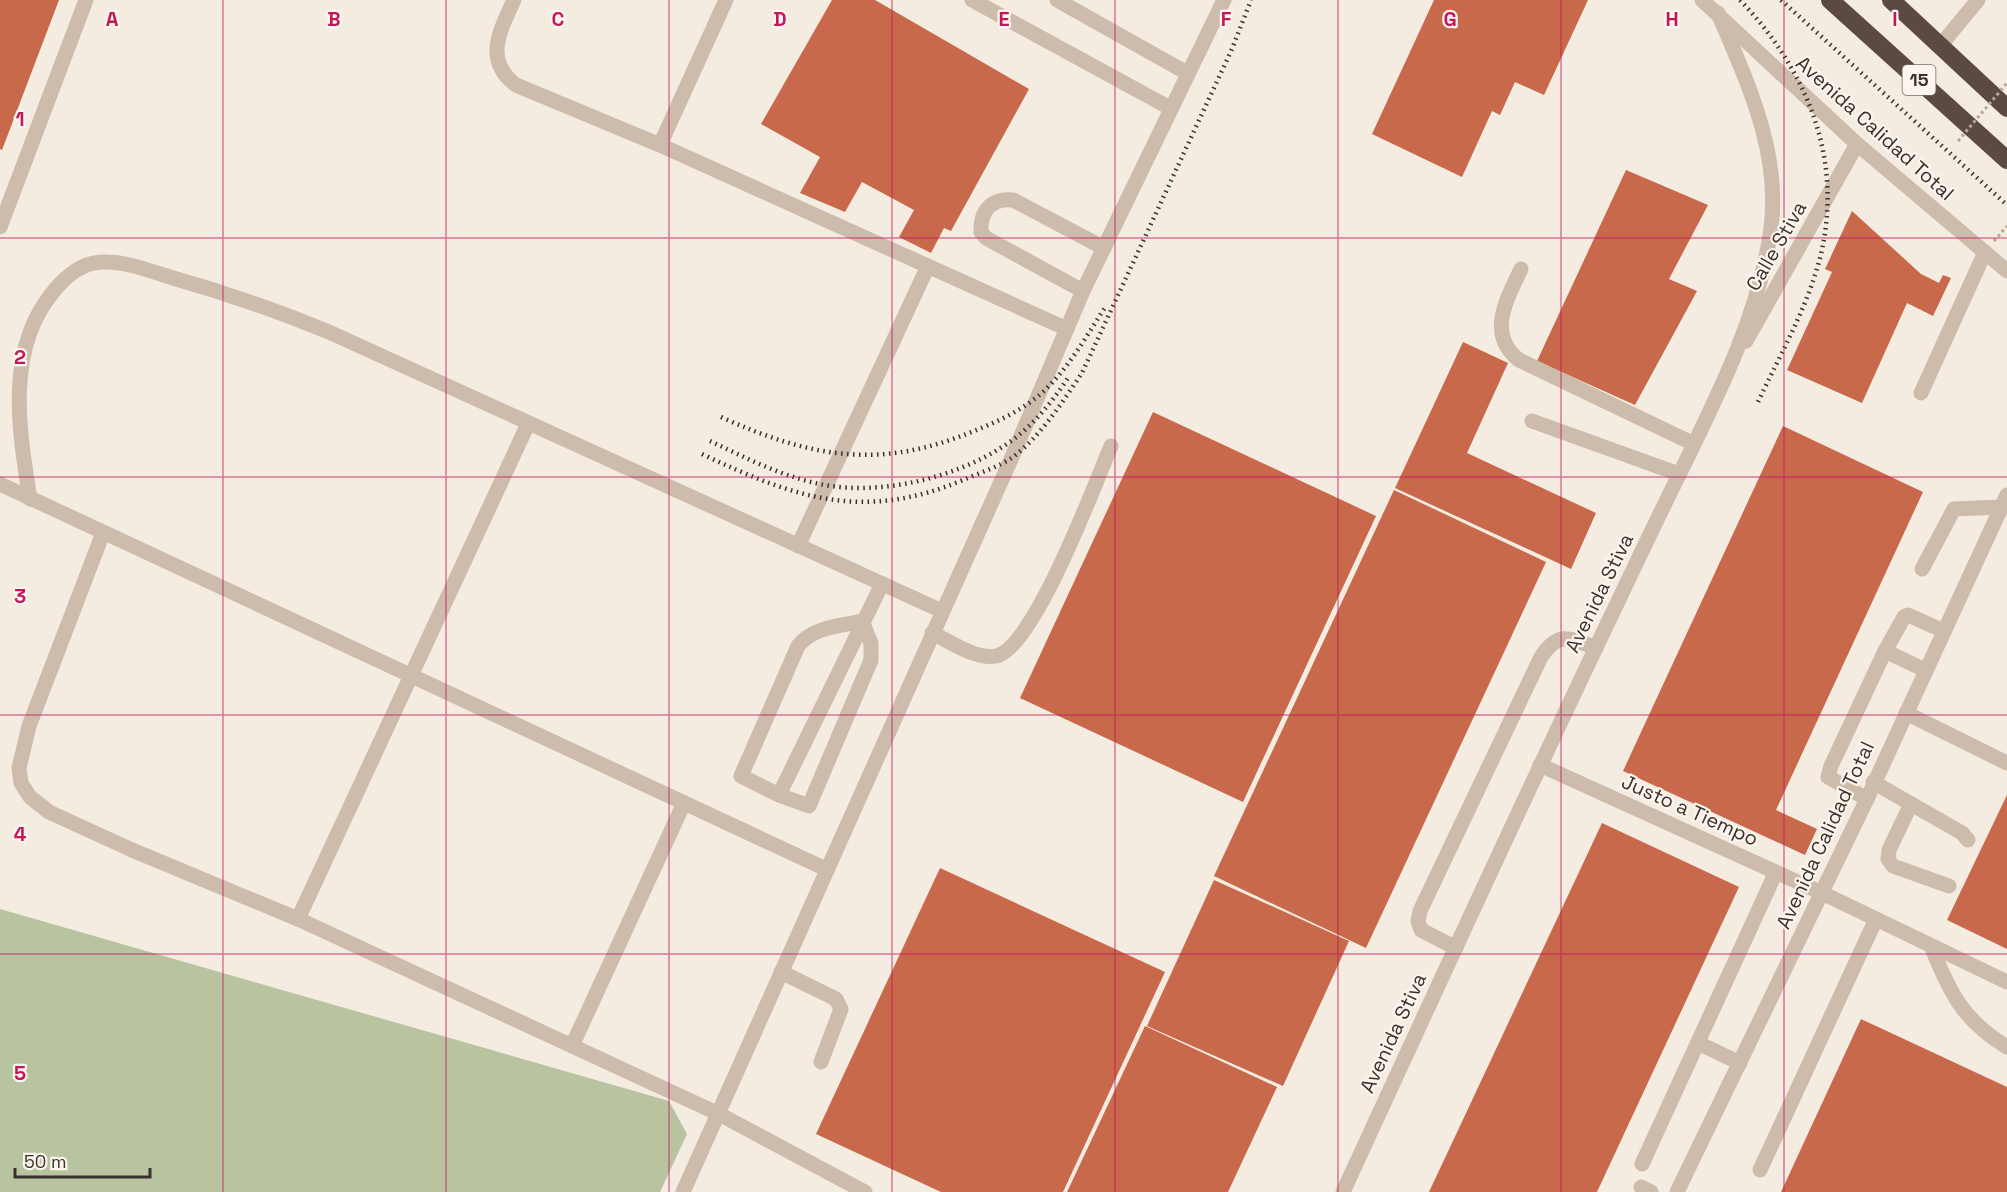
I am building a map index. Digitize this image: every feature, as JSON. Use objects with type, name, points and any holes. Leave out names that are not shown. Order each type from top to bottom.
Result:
[{"type":"highway","name":"15","points":[[1830,0],[2007,160]]},
{"type":"highway","name":"15","points":[[1891,0],[2007,108]]},
{"type":"street","points":[[0,227],[86,0]]},
{"type":"street","points":[[514,0],[498,40],[496,54],[499,69],[516,85],[660,145],[1067,329]]},
{"type":"street","points":[[660,145],[726,0]]},
{"type":"street","points":[[972,0],[1170,108]]},
{"type":"street","points":[[1057,0],[1187,73]]},
{"type":"street","points":[[682,1192],[719,1114],[826,869],[1012,457],[1083,291],[1224,0]]},
{"type":"street","points":[[1701,0],[1718,13]]},
{"type":"street","points":[[1940,46],[1978,0]]},
{"type":"street","name":"Avenida Calidad Total","points":[[1718,13],[1857,144],[2007,270]]},
{"type":"street","name":"Avenida Stiva","points":[[1343,1192],[1540,765],[1731,367],[1762,273],[1770,234],[1774,187],[1766,136],[1750,90],[1718,13]]},
{"type":"street","name":"Calle Stiva","points":[[1731,367],[1857,144]]},
{"type":"street","points":[[1083,291],[986,238],[981,232],[984,214],[991,204],[1002,199],[1013,201],[1104,248]]},
{"type":"street","points":[[1921,393],[1985,252]]},
{"type":"street","points":[[30,499],[21,424],[19,383],[22,358],[29,336],[49,296],[71,273],[85,265],[101,262],[123,263],[276,311],[942,611]]},
{"type":"street","points":[[798,546],[928,266]]},
{"type":"street","points":[[1521,269],[1506,301],[1501,321],[1503,343],[1508,352],[1519,360],[1694,444]]},
{"type":"street","points":[[1532,421],[1679,474]]},
{"type":"street","points":[[298,919],[528,424]]},
{"type":"street","points":[[932,633],[976,653],[994,657],[1008,651],[1016,644],[1046,594],[1111,446]]},
{"type":"street","points":[[0,484],[826,869]]},
{"type":"street","points":[[1922,569],[1954,509],[2005,502]]},
{"type":"street","name":"Avenida Calidad Total","points":[[1677,1192],[1867,799],[2005,502]]},
{"type":"street","points":[[103,533],[28,726],[19,768],[21,783],[30,797],[49,812],[132,850],[298,919],[719,1114],[865,1192]]},
{"type":"street","points":[[779,795],[882,584]]},
{"type":"street","points":[[1867,799],[1828,777],[1884,651],[1904,617],[1908,615],[1944,631]]},
{"type":"street","points":[[862,621],[871,643],[871,660],[809,806],[779,795],[741,776],[798,646],[805,636],[862,621]]},
{"type":"street","points":[[1456,948],[1421,930],[1418,921],[1420,911],[1541,657],[1551,644],[1563,638],[1596,648]]},
{"type":"street","points":[[1884,651],[1925,670]]},
{"type":"street","points":[[1906,713],[2007,763]]},
{"type":"street","name":"Justo a Tiempo","points":[[1540,765],[1822,893],[2007,982]]},
{"type":"street","points":[[1873,782],[1962,833],[1968,840]]},
{"type":"street","points":[[572,1046],[684,802]]},
{"type":"street","points":[[1911,804],[1889,850],[1888,859],[1893,866],[1948,886]]},
{"type":"street","points":[[1642,1164],[1776,872]]},
{"type":"street","points":[[1760,1170],[1876,919]]},
{"type":"street","points":[[1931,946],[1949,990],[1966,1016],[1983,1033],[2007,1047]]},
{"type":"street","points":[[781,972],[836,999],[841,1009],[821,1062]]},
{"type":"street","points":[[1698,1043],[1740,1063]]},
{"type":"path","points":[[1958,141],[2007,83]]},
{"type":"green space","points":[[0,909],[669,1101],[687,1134],[660,1192],[0,1192]]},
{"type":"building","points":[[0,0],[59,0],[2,150],[0,149]]},
{"type":"building","points":[[832,0],[875,0],[1029,89],[951,231],[944,228],[931,253],[899,237],[914,210],[862,182],[845,212],[800,193],[820,157],[761,124]]},
{"type":"building","points":[[1434,0],[1588,0],[1544,95],[1515,82],[1500,115],[1492,111],[1462,177],[1372,134]]},
{"type":"building","points":[[1626,170],[1708,205],[1669,279],[1697,291],[1635,405],[1537,361]]},
{"type":"building","points":[[1852,211],[1921,274],[1939,283],[1943,275],[1951,278],[1933,316],[1907,303],[1862,403],[1787,370],[1832,272],[1825,269]]},
{"type":"building","points":[[1463,342],[1508,363],[1467,453],[1596,513],[1571,569],[1395,488]]},
{"type":"building","points":[[1153,412],[1376,516],[1243,802],[1020,698]]},
{"type":"building","points":[[1783,426],[1923,492],[1776,810],[1817,829],[1805,855],[1623,771]]},
{"type":"building","points":[[1394,490],[1546,562],[1366,948],[1214,876]]},
{"type":"building","points":[[2007,795],[2007,949],[1947,920]]},
{"type":"building","points":[[1602,823],[1739,887],[1597,1192],[1429,1192]]},
{"type":"building","points":[[940,868],[1165,972],[1063,1192],[941,1192],[816,1134]]},
{"type":"building","points":[[1214,880],[1349,941],[1283,1086],[1147,1026]]},
{"type":"building","points":[[1861,1019],[2007,1087],[2007,1192],[1781,1192]]},
{"type":"building","points":[[1145,1026],[1277,1087],[1228,1192],[1067,1192]]},
{"type":"railway","points":[[702,454],[768,483],[799,493],[861,502],[893,500],[927,493],[989,470],[1023,449],[1042,429],[1082,373],[1232,49],[1251,0]]},
{"type":"railway","points":[[1740,0],[1765,29],[1786,59],[1804,92],[1817,126],[1825,161],[1828,197],[1825,234],[1816,272],[1797,322],[1758,402]]},
{"type":"railway","points":[[1781,0],[2007,205]]},
{"type":"railway","points":[[721,417],[786,442],[816,450],[846,454],[877,455],[908,451],[940,443],[1002,419],[1037,397],[1070,361],[1106,306]]},
{"type":"railway","points":[[710,441],[766,467],[810,482],[850,488],[905,484],[959,469],[1007,444],[1027,428],[1054,398],[1068,378]]}]
